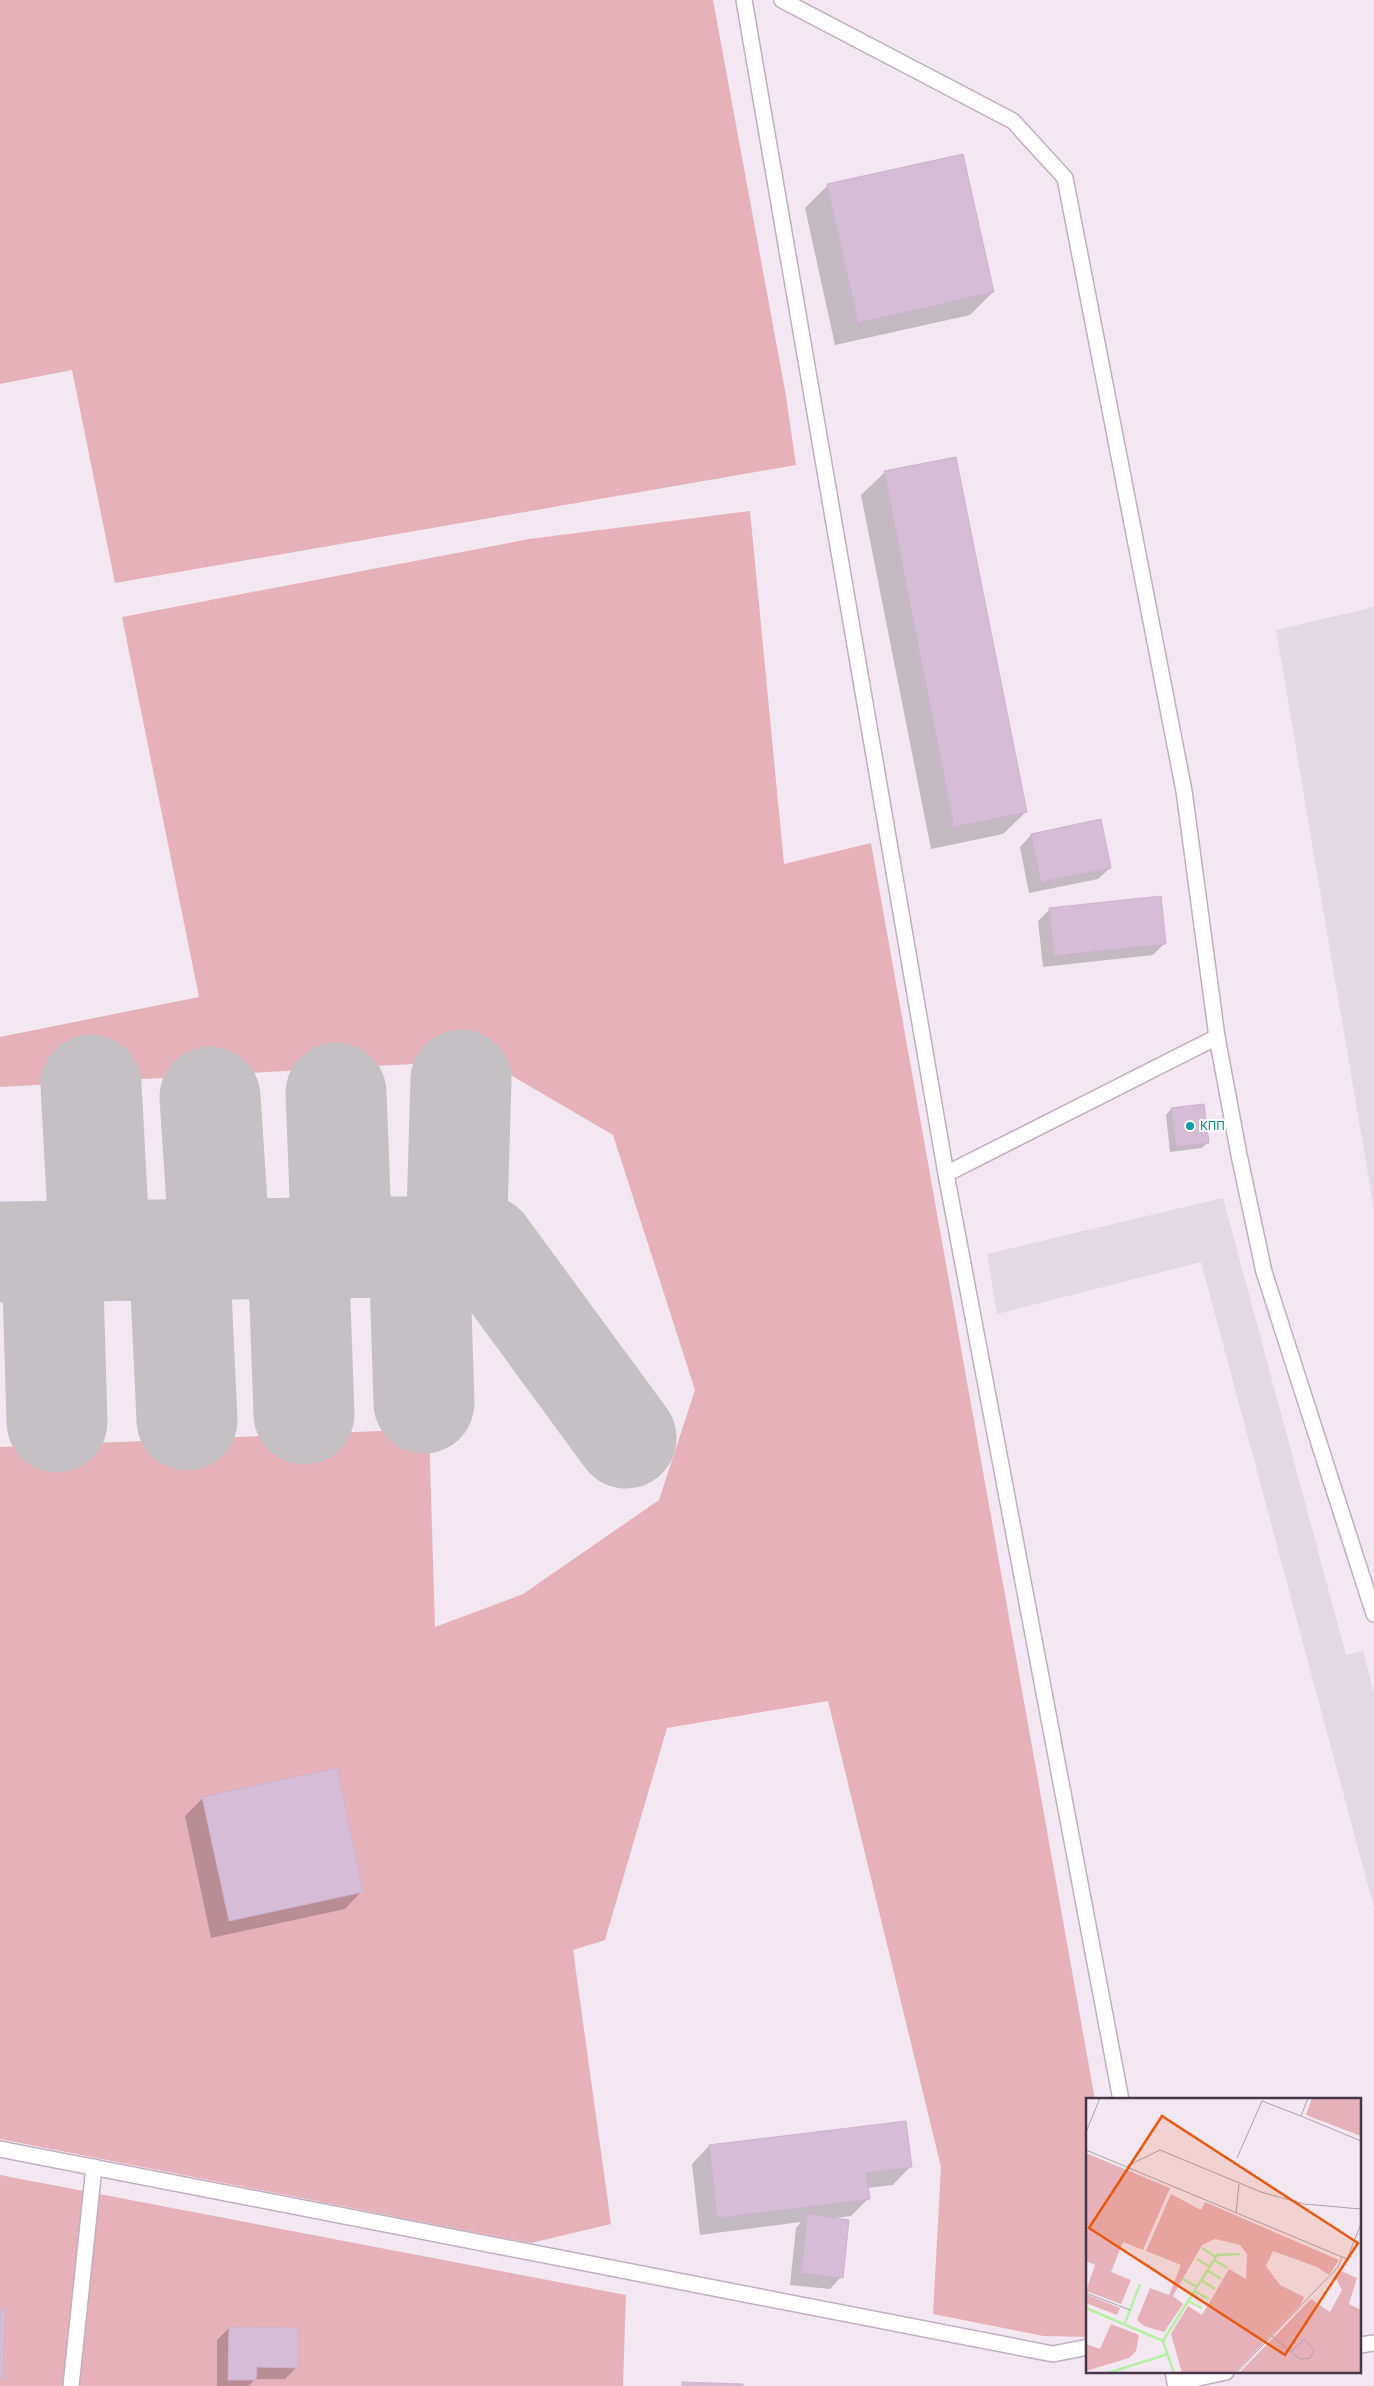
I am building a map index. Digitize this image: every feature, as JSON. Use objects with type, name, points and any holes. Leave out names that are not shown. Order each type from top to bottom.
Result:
[{"type":"lane","points":[[744,0],[946,1174],[1121,2098]]},
{"type":"lane","points":[[782,0],[1013,120],[1065,178],[1184,791],[1217,1037],[1264,1272],[1374,1614]]},
{"type":"lane","points":[[946,1174],[1217,1037]]},
{"type":"lane","points":[[0,2149],[1053,2354],[1086,2347]]},
{"type":"lane","points":[[70,2386],[94,2167]]},
{"type":"lane","points":[[1172,2374],[1174,2382],[1216,2374]]},
{"type":"shaded area","points":[[0,0],[713,0],[786,396],[796,465],[115,583],[72,370],[0,384]]},
{"type":"shaded area","points":[[750,511],[784,864],[871,843],[1095,2098],[1086,2098],[1086,2337],[1043,2336],[933,2314],[941,2167],[828,1701],[667,1728],[605,1940],[573,1950],[611,2224],[531,2243],[0,2139],[0,1447],[429,1429],[435,1627],[523,1594],[659,1500],[695,1390],[613,1135],[485,1060],[0,1087],[0,1037],[199,997],[122,617],[529,539]]},
{"type":"shaded area","points":[[1374,607],[1374,1210],[1276,630]]},
{"type":"shaded area","points":[[1223,1198],[1346,1655],[1363,1651],[1374,1693],[1374,1908],[1201,1262],[997,1314],[987,1254]]},
{"type":"shaded area","points":[[0,2175],[626,2295],[623,2386],[0,2386]]},
{"type":"building","points":[[963,154],[994,292],[858,323],[827,184]]},
{"type":"building","points":[[956,457],[1027,812],[954,827],[884,471]]},
{"type":"building","points":[[1101,819],[1111,868],[1041,882],[1031,834]]},
{"type":"building","points":[[1161,896],[1166,944],[1054,956],[1049,908]]},
{"type":"building","name":"КПП","points":[[1204,1104],[1209,1143],[1176,1147],[1171,1108]]},
{"type":"building","points":[[337,1768],[363,1892],[229,1921],[202,1797]]},
{"type":"building","points":[[906,2121],[912,2167],[866,2173],[870,2199],[717,2218],[709,2145]]},
{"type":"building","points":[[807,2214],[849,2220],[843,2278],[801,2273]]},
{"type":"building","points":[[0,2309],[5,2310],[3,2379],[0,2378]]},
{"type":"building","points":[[229,2327],[298,2328],[298,2368],[257,2367],[256,2380],[228,2380]]},
{"type":"building","points":[[682,2382],[743,2384],[743,2386],[682,2386]]},
{"type":"taxiway","points":[[456,1246],[461,1080]]},
{"type":"taxiway","points":[[91,1085],[100,1251]]},
{"type":"taxiway","points":[[336,1093],[342,1247]]},
{"type":"taxiway","points":[[210,1097],[220,1249]]},
{"type":"taxiway","points":[[419,1246],[424,1403]]},
{"type":"taxiway","points":[[0,1252],[485,1246],[626,1438]]},
{"type":"taxiway","points":[[298,1248],[304,1414]]},
{"type":"taxiway","points":[[179,1249],[187,1420]]},
{"type":"taxiway","points":[[52,1251],[57,1422]]},
{"type":"place","name":"КПП","points":[[1190,1126]]}]
